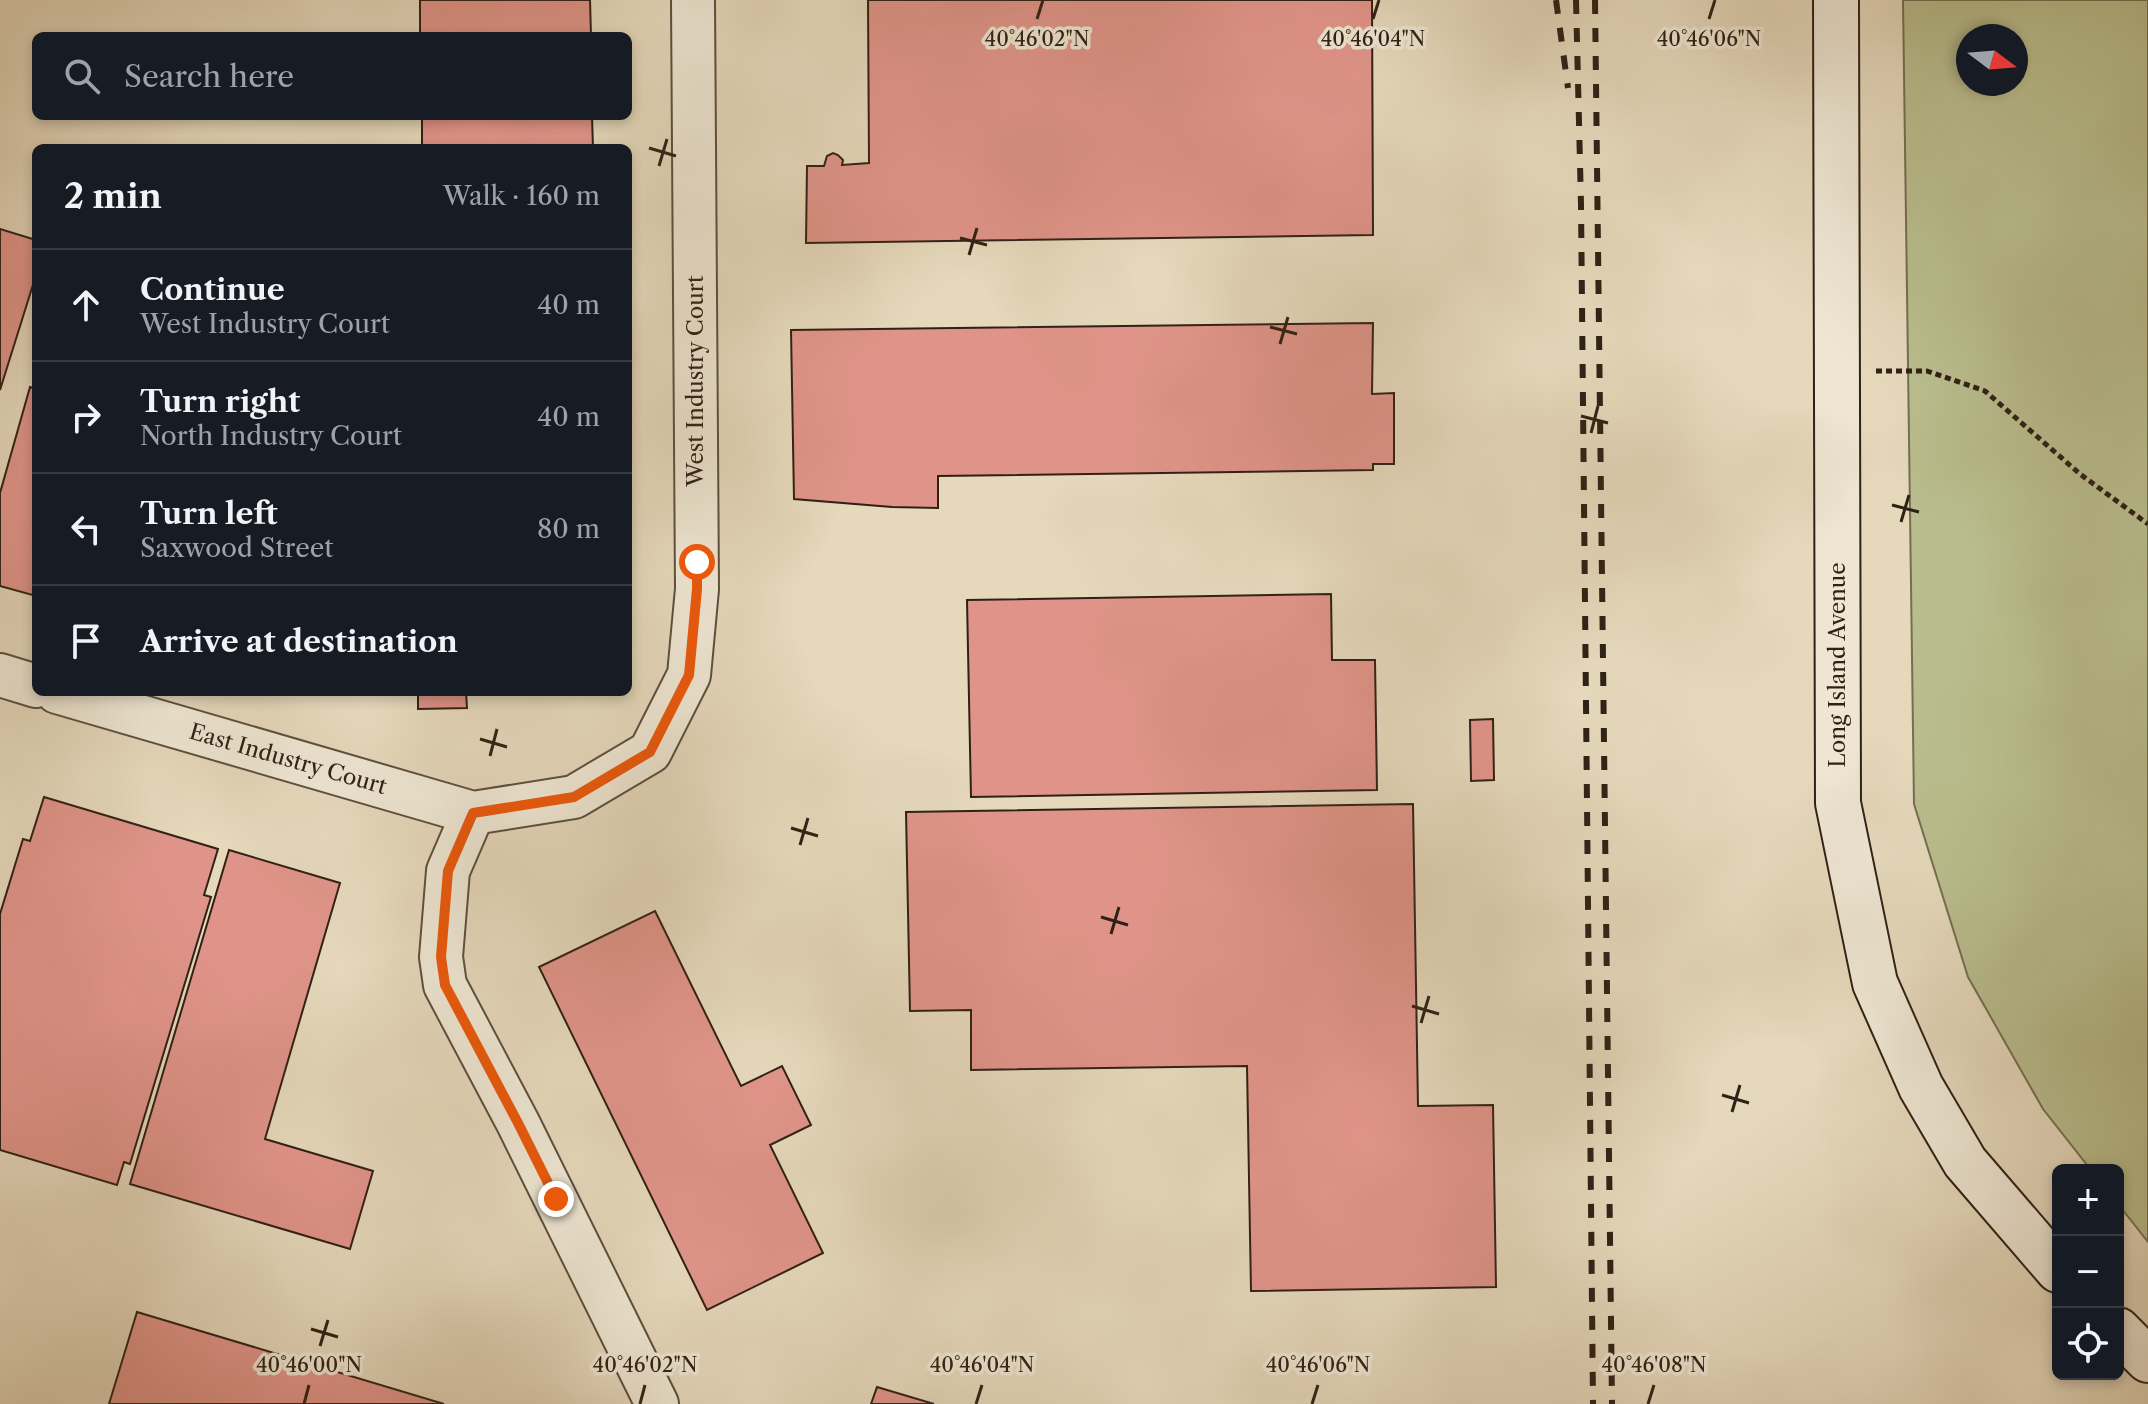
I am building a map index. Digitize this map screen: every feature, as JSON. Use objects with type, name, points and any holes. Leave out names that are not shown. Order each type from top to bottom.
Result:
[{"type":"street","name":"West Industry Court","points":[[473,813],[574,797],[650,752],[689,675],[697,589],[693,0]]},
{"type":"street","name":"Long Island Avenue","points":[[1836,0],[1838,803],[1875,983],[1921,1087],[1965,1162],[2052,1263]]},
{"type":"street","points":[[0,675],[32,685]]},
{"type":"street","name":"East Industry Court","points":[[71,696],[473,813]]},
{"type":"street","points":[[473,813],[448,871],[441,957],[445,985],[518,1123],[657,1404]]},
{"type":"street","points":[[2124,1336],[2148,1360]]},
{"type":"path","points":[[1837,371],[1927,371],[1985,391],[2080,474],[2148,524]]},
{"type":"green space","points":[[1903,0],[2148,0],[2148,1242],[2124,1212],[2124,1164],[2086,1164],[2043,1109],[1968,977],[1914,804]]},
{"type":"building","points":[[420,0],[590,0],[591,32],[420,32]]},
{"type":"building","points":[[868,0],[1372,0],[1373,235],[806,243],[807,166],[824,166],[827,156],[833,153],[843,160],[842,165],[869,163]]},
{"type":"building","points":[[422,120],[592,120],[593,144],[422,144]]},
{"type":"building","points":[[0,229],[32,239],[32,288],[0,390]]},
{"type":"building","points":[[1373,323],[1372,394],[1394,393],[1394,464],[1373,464],[1373,470],[938,476],[938,508],[794,499],[791,330]]},
{"type":"building","points":[[30,387],[32,595],[0,586],[0,493]]},
{"type":"building","points":[[1331,594],[1332,660],[1375,660],[1377,790],[971,797],[967,600]]},
{"type":"building","points":[[418,696],[466,696],[467,708],[418,709]]},
{"type":"building","points":[[1493,719],[1494,780],[1471,781],[1470,720]]},
{"type":"building","points":[[44,797],[218,849],[204,895],[211,897],[130,1164],[124,1162],[117,1185],[0,1150],[0,914],[23,839],[30,841]]},
{"type":"building","points":[[1413,804],[1418,1106],[1493,1105],[1496,1287],[1251,1291],[1247,1066],[971,1070],[971,1010],[910,1011],[906,812]]},
{"type":"building","points":[[229,850],[340,883],[265,1139],[373,1171],[350,1249],[130,1184]]},
{"type":"building","points":[[655,911],[741,1086],[782,1066],[811,1125],[770,1145],[823,1253],[707,1310],[539,967]]},
{"type":"building","points":[[137,1312],[444,1404],[109,1404]]},
{"type":"building","points":[[877,1387],[934,1404],[871,1404]]},
{"type":"railway","points":[[1556,0],[1568,88]]},
{"type":"railway","points":[[1576,0],[1581,204],[1593,1404]]},
{"type":"railway","points":[[1595,0],[1612,1404]]},
{"type":"route","points":[[556,1199],[445,985],[441,957],[448,871],[473,813],[574,797],[650,752],[689,675],[697,562]]}]
